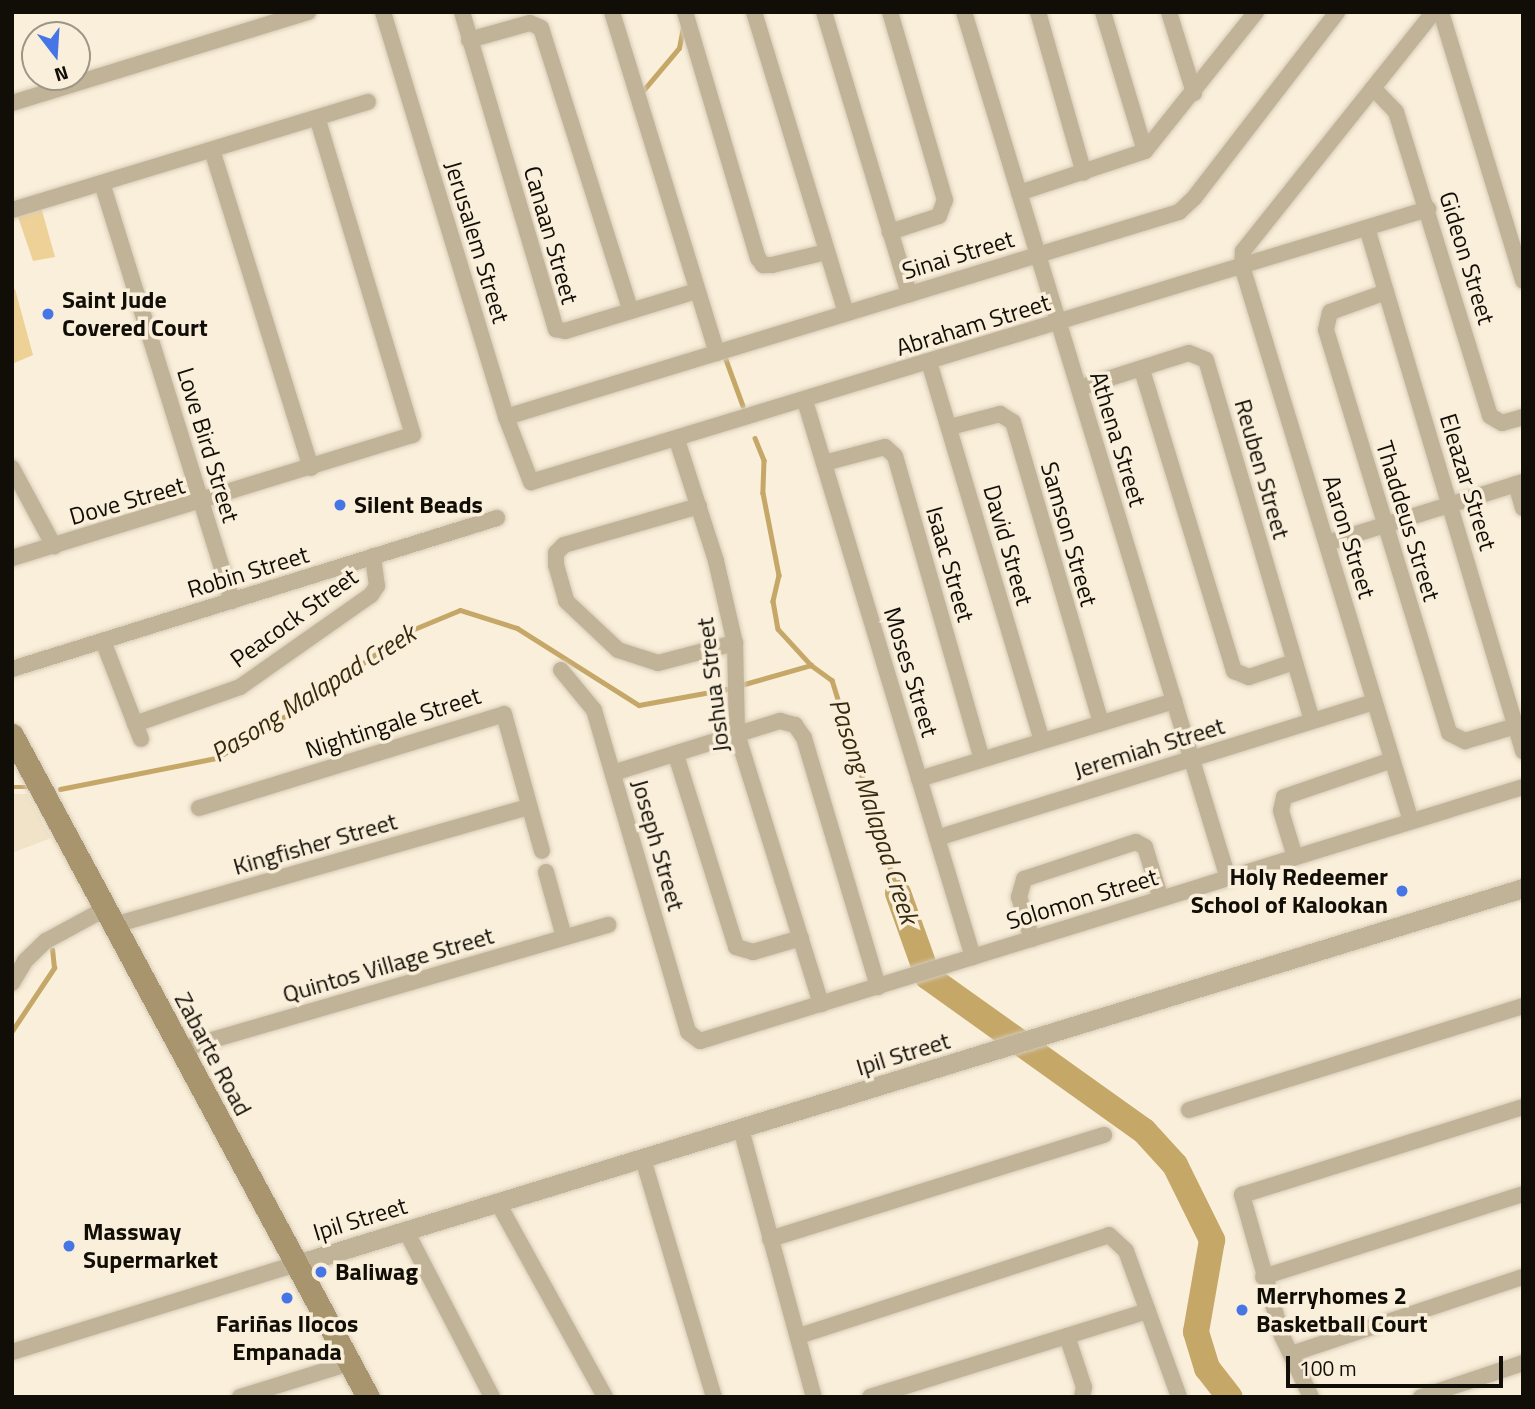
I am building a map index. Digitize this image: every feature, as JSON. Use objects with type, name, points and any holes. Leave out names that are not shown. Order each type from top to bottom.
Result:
[{"type":"main road","name":"Zabarte Road","points":[[12,735],[368,1397]]},
{"type":"street","points":[[12,103],[308,12]]},
{"type":"street","name":"Jerusalem Street","points":[[383,12],[506,418],[531,482]]},
{"type":"street","name":"Canaan Street","points":[[462,12],[556,329],[565,331],[698,291]]},
{"type":"street","points":[[612,12],[717,353]]},
{"type":"street","points":[[685,12],[762,265],[826,252]]},
{"type":"street","points":[[754,12],[846,313]]},
{"type":"street","points":[[824,12],[909,294]]},
{"type":"street","points":[[890,12],[946,200],[939,216],[890,232]]},
{"type":"street","name":"Athena Street","points":[[964,12],[1228,878]]},
{"type":"street","points":[[1038,12],[1084,173]]},
{"type":"street","points":[[1104,12],[1145,151]]},
{"type":"street","points":[[1169,12],[1194,93]]},
{"type":"street","points":[[1019,193],[1145,151],[1256,12]]},
{"type":"street","name":"Sinai Street","points":[[506,418],[1187,206],[1337,12]]},
{"type":"street","points":[[1242,266],[1243,251],[1434,12]]},
{"type":"street","points":[[1441,12],[1523,281]]},
{"type":"street","points":[[469,40],[530,23],[541,28],[631,311]]},
{"type":"street","name":"Gideon Street","points":[[1373,88],[1396,113],[1428,209],[1490,416],[1502,423],[1523,417]]},
{"type":"street","points":[[12,210],[368,102]]},
{"type":"street","name":"Dove Street","points":[[12,558],[413,435],[317,118]]},
{"type":"street","points":[[212,149],[311,468]]},
{"type":"street","name":"Love Bird Street","points":[[102,183],[232,601]]},
{"type":"street","name":"Abraham Street","points":[[531,482],[677,440],[1428,209]]},
{"type":"street","name":"Eleazar Street","points":[[1367,228],[1523,751]]},
{"type":"street","name":"Aaron Street","points":[[1242,266],[1411,821]]},
{"type":"street","name":"Thaddeus Street","points":[[1386,292],[1336,309],[1324,323],[1449,733],[1465,741],[1516,726]]},
{"type":"street","name":"Reuben Street","points":[[1079,388],[1189,353],[1206,360],[1312,721]]},
{"type":"street","name":"David Street","points":[[929,362],[1042,741]]},
{"type":"street","points":[[1142,370],[1234,671],[1249,677],[1294,662]]},
{"type":"street","name":"Moses Street","points":[[805,401],[973,957]]},
{"type":"street","name":"Samson Street","points":[[950,427],[1000,414],[1013,422],[1101,723]]},
{"type":"street","name":"Joshua Street","points":[[677,440],[699,506],[735,643],[737,734],[821,1004]]},
{"type":"street","name":"Isaac Street","points":[[824,463],[885,447],[895,456],[982,759]]},
{"type":"street","points":[[12,468],[54,546]]},
{"type":"street","points":[[1327,543],[1519,483],[1523,508]]},
{"type":"street","points":[[699,506],[564,545],[556,553],[555,565],[566,601],[618,650],[658,663],[735,643]]},
{"type":"street","name":"Robin Street","points":[[12,669],[497,518]]},
{"type":"street","name":"Peacock Street","points":[[103,641],[138,731],[240,687],[371,595],[377,586],[373,556]]},
{"type":"street","name":"Joseph Street","points":[[561,670],[594,710],[615,772],[614,781],[684,1019],[695,1040]]},
{"type":"street","points":[[919,779],[1174,701]]},
{"type":"street","name":"Jeremiah Street","points":[[937,838],[1374,702]]},
{"type":"street","name":"Nightingale Street","points":[[200,808],[498,714],[506,717],[542,851]]},
{"type":"street","points":[[615,772],[780,722],[795,725],[804,738],[878,987]]},
{"type":"street","points":[[676,755],[736,947],[753,952],[801,938]]},
{"type":"street","points":[[1295,857],[1280,806],[1284,796],[1392,761]]},
{"type":"street","name":"Solomon Street","points":[[695,1040],[878,987],[1523,786]]},
{"type":"street","name":"Kingfisher Street","points":[[12,983],[25,961],[46,941],[109,917],[529,807]]},
{"type":"street","points":[[1032,939],[1018,897],[1024,879],[1136,842],[1145,847],[1161,899]]},
{"type":"street","points":[[546,872],[564,937]]},
{"type":"street","name":"Ipil Street","points":[[297,1264],[1523,888]]},
{"type":"street","name":"Quintos Village Street","points":[[181,1049],[608,925]]},
{"type":"street","points":[[1189,1110],[1523,1006]]},
{"type":"street","points":[[1311,1397],[1291,1354],[1263,1277],[1242,1195],[1523,1107]]},
{"type":"street","points":[[741,1129],[814,1397]]},
{"type":"street","points":[[771,1239],[1104,1135]]},
{"type":"street","points":[[643,1159],[714,1397]]},
{"type":"street","points":[[1263,1277],[1523,1194]]},
{"type":"street","points":[[498,1203],[605,1397]]},
{"type":"street","points":[[406,1231],[492,1397]]},
{"type":"street","points":[[799,1336],[1102,1236],[1116,1237],[1126,1251],[1180,1397]]},
{"type":"street","points":[[12,1352],[297,1264]]},
{"type":"street","points":[[1291,1354],[1523,1277]]},
{"type":"street","points":[[870,1397],[1148,1311]]},
{"type":"street","points":[[1067,1336],[1082,1397]]},
{"type":"street","points":[[240,1397],[350,1363]]},
{"type":"street","points":[[1421,1397],[1523,1363]]},
{"type":"shaded area","points":[[41,207],[55,257],[33,261],[17,214]]},
{"type":"shaded area","points":[[15,289],[33,355],[12,364],[12,290]]},
{"type":"shaded area","points":[[12,794],[27,794],[51,838],[12,853]]},
{"type":"waterway","points":[[642,92],[679,48],[683,27]]},
{"type":"waterway","points":[[724,354],[743,406]]},
{"type":"waterway","name":"Pasong Malapad Creek","points":[[755,438],[764,460],[763,493],[779,575],[773,601],[778,629],[811,665],[832,680],[898,893]]},
{"type":"waterway","name":"Pasong Malapad Creek","points":[[60,789],[217,758],[308,702],[407,632],[460,610],[517,628],[639,705],[733,688]]},
{"type":"waterway","name":"Pasong Malapad Creek","points":[[741,685],[811,665]]},
{"type":"waterway","name":"Pasong Malapad Creek","points":[[12,787],[27,787]]},
{"type":"waterway","name":"Pasong Malapad Creek","points":[[898,893],[928,977],[1144,1131],[1175,1165],[1212,1240],[1196,1332],[1207,1368],[1230,1397]]},
{"type":"waterway","points":[[12,1031],[54,968],[52,950]]},
{"type":"place","name":"Saint Jude Covered Court","points":[[48,314]]},
{"type":"place","name":"Silent Beads","points":[[340,505]]},
{"type":"place","name":"Holy Redeemer School of Kalookan","points":[[1402,891]]},
{"type":"place","name":"Massway Supermarket","points":[[69,1246]]},
{"type":"place","name":"Baliwag","points":[[321,1272]]},
{"type":"place","name":"Fariñas Ilocos Empanada","points":[[287,1298]]},
{"type":"place","name":"Merryhomes 2 Basketball Court","points":[[1242,1310]]}]
